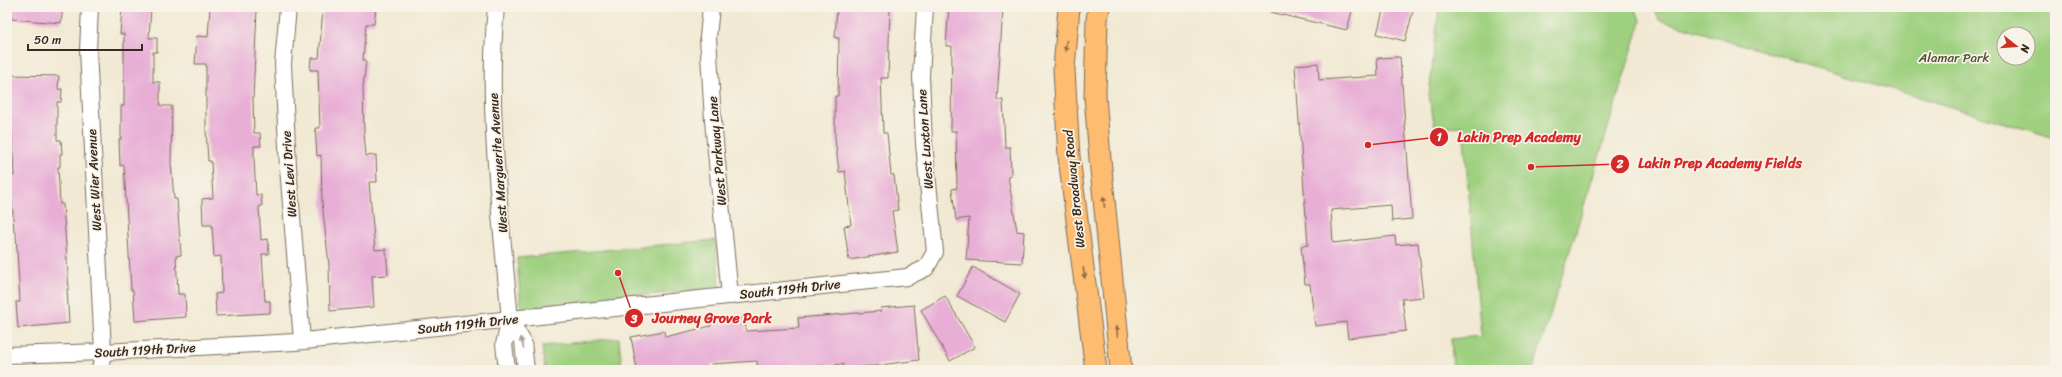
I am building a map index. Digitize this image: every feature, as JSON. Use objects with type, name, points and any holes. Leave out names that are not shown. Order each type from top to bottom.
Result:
[{"type":"main road","name":"West Broadway Road","points":[[1069,7],[1064,69],[1069,157],[1096,370]]},
{"type":"main road","points":[[1099,7],[1097,20],[1095,96],[1100,166],[1121,370]]},
{"type":"street","name":"West Wier Avenue","points":[[90,7],[88,50],[102,352],[100,370]]},
{"type":"street","name":"West Levi Drive","points":[[288,7],[283,64],[288,168],[302,341]]},
{"type":"street","name":"West Marguerite Avenue","points":[[496,7],[493,35],[494,117],[510,320],[504,344],[506,370]]},
{"type":"street","name":"West Parkway Lane","points":[[711,7],[708,37],[713,113],[730,296]]},
{"type":"street","name":"West Luxton Lane","points":[[925,7],[921,76],[924,144],[935,252],[926,268]]},
{"type":"street","name":"South 119th Drive","points":[[7,355],[102,352],[302,341],[907,277],[926,268]]},
{"type":"street","name":"West Marguerite Avenue","points":[[510,320],[523,342],[526,370]]},
{"type":"street","name":"West Wier Avenue","points":[[102,352],[112,370]]},
{"type":"green space","points":[[1439,7],[1634,7],[1641,21],[1533,370],[1453,370],[1451,339],[1481,336],[1463,126],[1435,127],[1429,95]]},
{"type":"green space","name":"Alamar Park","points":[[1652,7],[2055,7],[2055,138],[1660,20]]},
{"type":"green space","points":[[715,240],[720,287],[521,309],[517,258]]},
{"type":"green space","points":[[619,338],[622,370],[545,370],[542,346]]},
{"type":"building","points":[[12,7],[63,7],[61,23],[11,19]]},
{"type":"building","points":[[122,7],[151,8],[149,38],[157,38],[157,52],[153,52],[153,82],[160,82],[160,106],[172,106],[171,163],[174,199],[177,199],[181,255],[176,256],[178,294],[185,294],[186,317],[135,321],[133,290],[131,290],[124,165],[120,166],[119,139],[121,139],[121,106],[124,106],[124,34],[120,34]]},
{"type":"building","points":[[210,7],[257,9],[253,99],[254,133],[260,133],[261,146],[254,146],[254,159],[256,195],[261,195],[262,206],[259,207],[261,240],[268,239],[269,254],[262,254],[265,301],[270,301],[270,313],[216,316],[215,294],[222,293],[221,256],[214,257],[212,225],[203,225],[202,199],[213,198],[211,161],[208,161],[206,129],[206,64],[195,64],[197,36],[208,37]]},
{"type":"building","points":[[324,7],[376,7],[374,24],[366,24],[363,60],[366,60],[363,88],[364,132],[366,156],[376,155],[377,182],[369,182],[375,250],[386,249],[388,275],[372,276],[374,307],[330,311],[329,265],[322,202],[321,155],[317,156],[315,128],[320,128],[318,70],[310,70],[311,58],[319,58]]},
{"type":"building","points":[[837,7],[890,8],[888,78],[881,78],[883,133],[887,133],[891,175],[894,175],[898,210],[892,211],[898,252],[849,260],[844,226],[851,225],[845,171],[839,172],[835,138],[835,96],[838,96],[839,38],[835,38]]},
{"type":"building","points":[[949,7],[1003,8],[997,100],[1003,100],[1005,147],[1010,147],[1011,175],[1008,176],[1017,231],[1024,232],[1022,263],[966,260],[969,218],[956,220],[952,189],[957,188],[956,131],[951,131],[952,46],[946,46]]},
{"type":"building","points":[[1271,7],[1353,7],[1347,30],[1270,12]]},
{"type":"building","points":[[1384,7],[1414,7],[1405,41],[1377,34]]},
{"type":"building","points":[[1400,57],[1412,219],[1392,221],[1391,205],[1331,210],[1333,243],[1395,236],[1396,245],[1418,243],[1424,297],[1402,299],[1406,331],[1348,338],[1346,322],[1315,326],[1310,284],[1305,284],[1301,246],[1308,245],[1295,65],[1318,63],[1319,80],[1378,76],[1377,58]]},
{"type":"building","points":[[10,75],[59,76],[58,89],[62,89],[61,102],[57,102],[57,140],[61,140],[62,154],[60,154],[60,167],[58,167],[60,204],[63,204],[69,289],[67,289],[69,323],[18,328],[16,302],[20,302],[16,232],[14,232],[12,200],[10,201],[9,176],[14,176],[12,135],[7,135]]},
{"type":"building","points":[[973,267],[1020,294],[1005,322],[957,296]]},
{"type":"building","points":[[945,296],[975,347],[950,361],[921,310]]},
{"type":"building","points":[[914,305],[919,360],[872,366],[843,368],[843,364],[790,368],[790,370],[758,370],[757,361],[711,364],[712,370],[637,370],[631,337],[664,331],[665,337],[711,326],[710,321],[745,318],[746,331],[799,328],[798,318],[882,311],[881,308]]},
{"type":"place","name":"Lakin Prep Academy","points":[[1368,145]]},
{"type":"place","name":"Lakin Prep Academy Fields","points":[[1531,167]]},
{"type":"place","name":"Journey Grove Park","points":[[618,273]]}]
